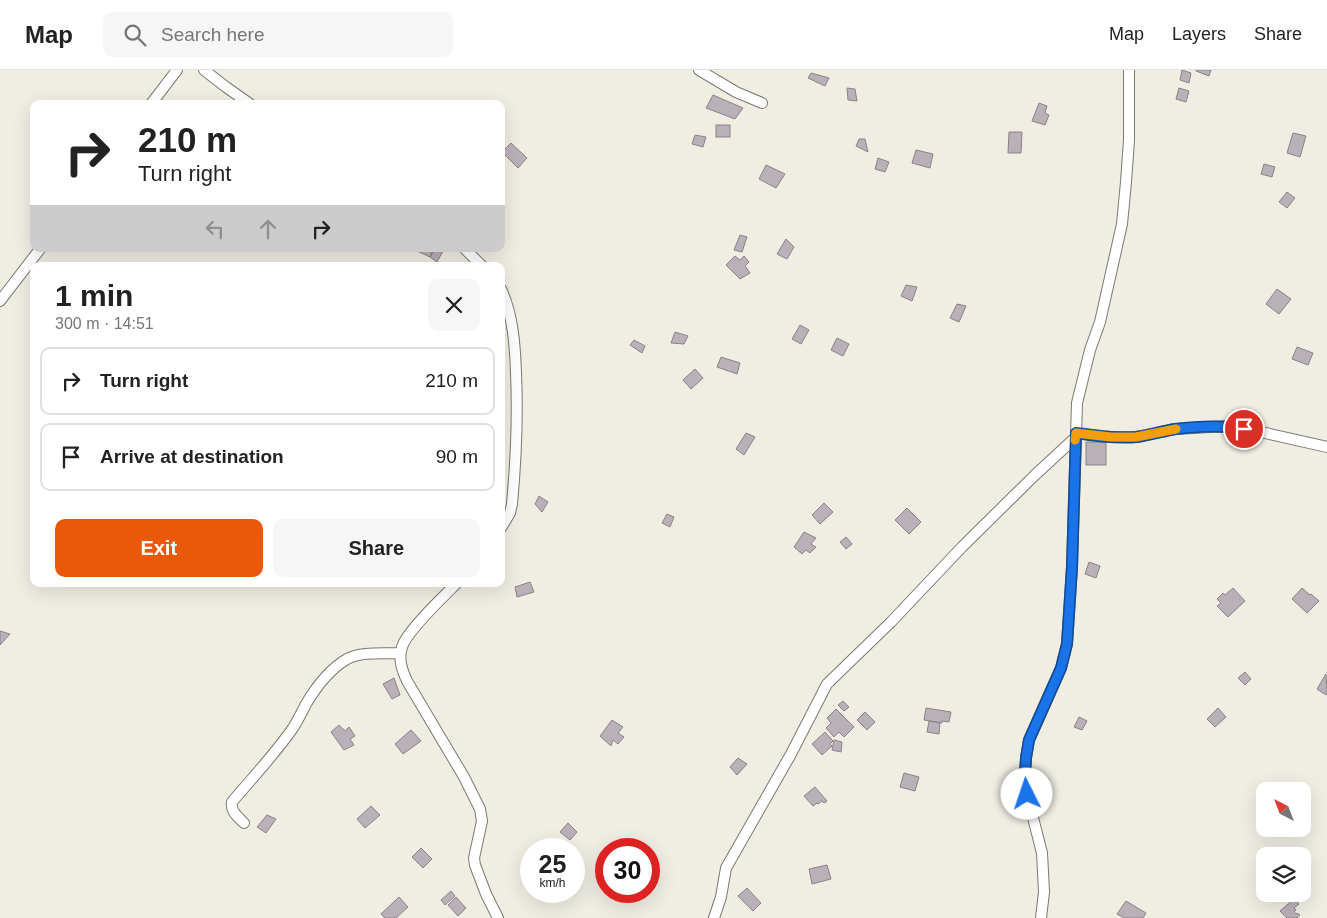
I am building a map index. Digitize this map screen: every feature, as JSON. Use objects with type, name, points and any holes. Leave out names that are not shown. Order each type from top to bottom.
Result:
[{"type":"street","points":[[155,100],[177,70]]},
{"type":"street","points":[[204,70],[244,100]]},
{"type":"street","points":[[700,70],[736,92],[762,103]]},
{"type":"street","points":[[1041,918],[1044,892],[1042,853],[1027,794],[1026,758],[1029,740],[1061,668],[1067,644],[1072,567],[1077,403],[1090,350],[1102,314],[1122,224],[1129,140],[1129,70]]},
{"type":"street","points":[[0,301],[38,252]]},
{"type":"street","points":[[468,252],[478,262]]},
{"type":"street","points":[[505,297],[515,348],[518,427],[512,504],[510,513],[505,521]]},
{"type":"street","points":[[714,918],[721,897],[726,868],[791,754],[827,684],[1075,436],[1136,437],[1176,429],[1227,426],[1327,447]]},
{"type":"street","points":[[453,587],[410,633],[402,645],[400,654],[401,669],[464,777],[480,809],[482,821],[474,858],[475,865],[498,918]]},
{"type":"street","points":[[244,823],[233,811],[232,802],[264,766],[289,733],[306,704],[325,678],[353,657],[376,654],[400,654]]},
{"type":"building","points":[[1182,70],[1191,73],[1189,83],[1180,80]]},
{"type":"building","points":[[1196,70],[1211,70],[1209,76]]},
{"type":"building","points":[[811,73],[829,78],[825,86],[808,78]]},
{"type":"building","points":[[847,88],[855,89],[857,101],[848,100]]},
{"type":"building","points":[[1179,88],[1189,91],[1186,102],[1176,99]]},
{"type":"building","points":[[713,95],[743,108],[735,119],[706,108]]},
{"type":"building","points":[[1039,103],[1047,106],[1045,113],[1049,115],[1045,125],[1032,121]]},
{"type":"building","points":[[716,125],[730,125],[730,137],[716,137]]},
{"type":"building","points":[[1009,132],[1022,132],[1021,153],[1008,153]]},
{"type":"building","points":[[1293,133],[1306,136],[1300,157],[1287,153]]},
{"type":"building","points":[[695,135],[706,137],[703,147],[692,144]]},
{"type":"building","points":[[859,139],[865,139],[868,152],[856,146]]},
{"type":"building","points":[[511,143],[527,158],[518,168],[505,155],[505,149]]},
{"type":"building","points":[[916,150],[933,154],[930,168],[912,163]]},
{"type":"building","points":[[878,158],[889,162],[885,172],[875,169]]},
{"type":"building","points":[[1264,164],[1275,167],[1272,177],[1261,174]]},
{"type":"building","points":[[766,165],[785,174],[776,188],[759,179]]},
{"type":"building","points":[[1287,192],[1295,198],[1287,208],[1279,202]]},
{"type":"building","points":[[740,235],[747,237],[742,252],[734,250]]},
{"type":"building","points":[[786,239],[794,247],[787,259],[777,254]]},
{"type":"building","points":[[419,252],[432,252],[430,257]]},
{"type":"building","points":[[433,252],[442,252],[437,262],[430,257]]},
{"type":"building","points":[[735,256],[740,260],[744,256],[749,262],[745,266],[750,273],[740,279],[726,265]]},
{"type":"building","points":[[906,285],[917,287],[912,301],[901,296]]},
{"type":"building","points":[[1277,289],[1291,299],[1279,314],[1266,304]]},
{"type":"building","points":[[957,304],[966,306],[959,322],[950,318]]},
{"type":"building","points":[[800,325],[809,330],[801,344],[792,339]]},
{"type":"building","points":[[675,332],[688,336],[684,344],[671,343]]},
{"type":"building","points":[[837,338],[849,344],[843,356],[831,350]]},
{"type":"building","points":[[634,340],[645,346],[642,353],[630,345]]},
{"type":"building","points":[[1297,347],[1313,353],[1308,365],[1292,359]]},
{"type":"building","points":[[721,357],[740,363],[737,374],[717,367]]},
{"type":"building","points":[[695,369],[703,378],[691,389],[683,380]]},
{"type":"building","points":[[746,433],[755,437],[744,455],[736,449]]},
{"type":"building","points":[[1086,442],[1106,442],[1106,465],[1086,465]]},
{"type":"building","points":[[539,496],[548,502],[542,512],[535,504]]},
{"type":"building","points":[[824,503],[833,512],[820,524],[812,515]]},
{"type":"building","points":[[907,508],[921,522],[909,534],[895,520]]},
{"type":"building","points":[[667,514],[674,517],[670,527],[662,523]]},
{"type":"building","points":[[804,532],[816,538],[811,544],[816,547],[810,553],[806,550],[802,554],[794,547]]},
{"type":"building","points":[[846,537],[852,544],[846,549],[840,542]]},
{"type":"building","points":[[1089,562],[1100,566],[1096,578],[1085,574]]},
{"type":"building","points":[[530,582],[534,592],[517,597],[515,587]]},
{"type":"building","points":[[1233,588],[1245,601],[1228,617],[1217,606],[1221,603],[1217,599],[1223,593],[1225,595]]},
{"type":"building","points":[[1302,588],[1319,601],[1307,613],[1292,599]]},
{"type":"building","points":[[0,631],[10,634],[0,645]]},
{"type":"building","points":[[1245,672],[1251,679],[1245,685],[1238,678]]},
{"type":"building","points":[[1326,674],[1327,693],[1326,695],[1317,689]]},
{"type":"building","points":[[394,678],[400,695],[392,699],[383,684]]},
{"type":"building","points":[[843,701],[849,707],[844,711],[838,705]]},
{"type":"building","points":[[926,708],[951,712],[949,722],[942,721],[942,723],[924,720]]},
{"type":"building","points":[[1218,708],[1226,717],[1215,727],[1207,719]]},
{"type":"building","points":[[836,709],[854,727],[844,737],[839,732],[834,737],[826,728],[831,723],[827,718]]},
{"type":"building","points":[[865,712],[875,722],[867,730],[857,720]]},
{"type":"building","points":[[1079,717],[1087,721],[1082,730],[1074,727]]},
{"type":"building","points":[[612,720],[623,727],[618,733],[624,737],[618,744],[613,740],[611,746],[600,736]]},
{"type":"building","points":[[929,721],[940,723],[939,734],[927,732]]},
{"type":"building","points":[[339,725],[345,731],[349,727],[355,736],[350,739],[354,745],[344,750],[331,732]]},
{"type":"building","points":[[411,730],[421,741],[403,754],[395,744]]},
{"type":"building","points":[[825,732],[833,741],[830,744],[832,746],[822,755],[812,744]]},
{"type":"building","points":[[834,740],[842,742],[841,752],[832,750]]},
{"type":"building","points":[[738,758],[747,764],[737,775],[730,767]]},
{"type":"building","points":[[904,773],[919,777],[915,791],[900,787]]},
{"type":"building","points":[[815,787],[827,801],[824,803],[822,801],[813,806],[804,796]]},
{"type":"building","points":[[371,806],[380,815],[365,828],[357,819]]},
{"type":"building","points":[[267,815],[276,819],[266,833],[257,827]]},
{"type":"building","points":[[568,823],[577,832],[572,838],[568,838],[560,832]]},
{"type":"building","points":[[421,848],[432,859],[423,868],[412,857]]},
{"type":"building","points":[[827,865],[831,879],[812,884],[809,869]]},
{"type":"building","points":[[747,888],[761,903],[753,911],[738,896]]},
{"type":"building","points":[[451,891],[455,896],[445,905],[441,900]]},
{"type":"building","points":[[399,897],[408,907],[396,918],[385,918],[381,914]]},
{"type":"building","points":[[456,897],[466,908],[458,916],[448,905]]},
{"type":"building","points":[[1126,901],[1146,913],[1143,918],[1124,918],[1117,914]]},
{"type":"building","points":[[1290,902],[1297,902],[1299,904],[1294,908],[1296,910],[1294,912],[1300,915],[1297,918],[1287,918],[1280,911]]},
{"type":"slow traffic","points":[[1075,440],[1076,433],[1094,436],[1136,437],[1176,429]]},
{"type":"route","points":[[1027,794],[1025,775],[1029,740],[1061,668],[1067,644],[1072,567],[1076,433],[1094,436],[1136,437],[1196,427],[1227,426],[1244,429]]}]
